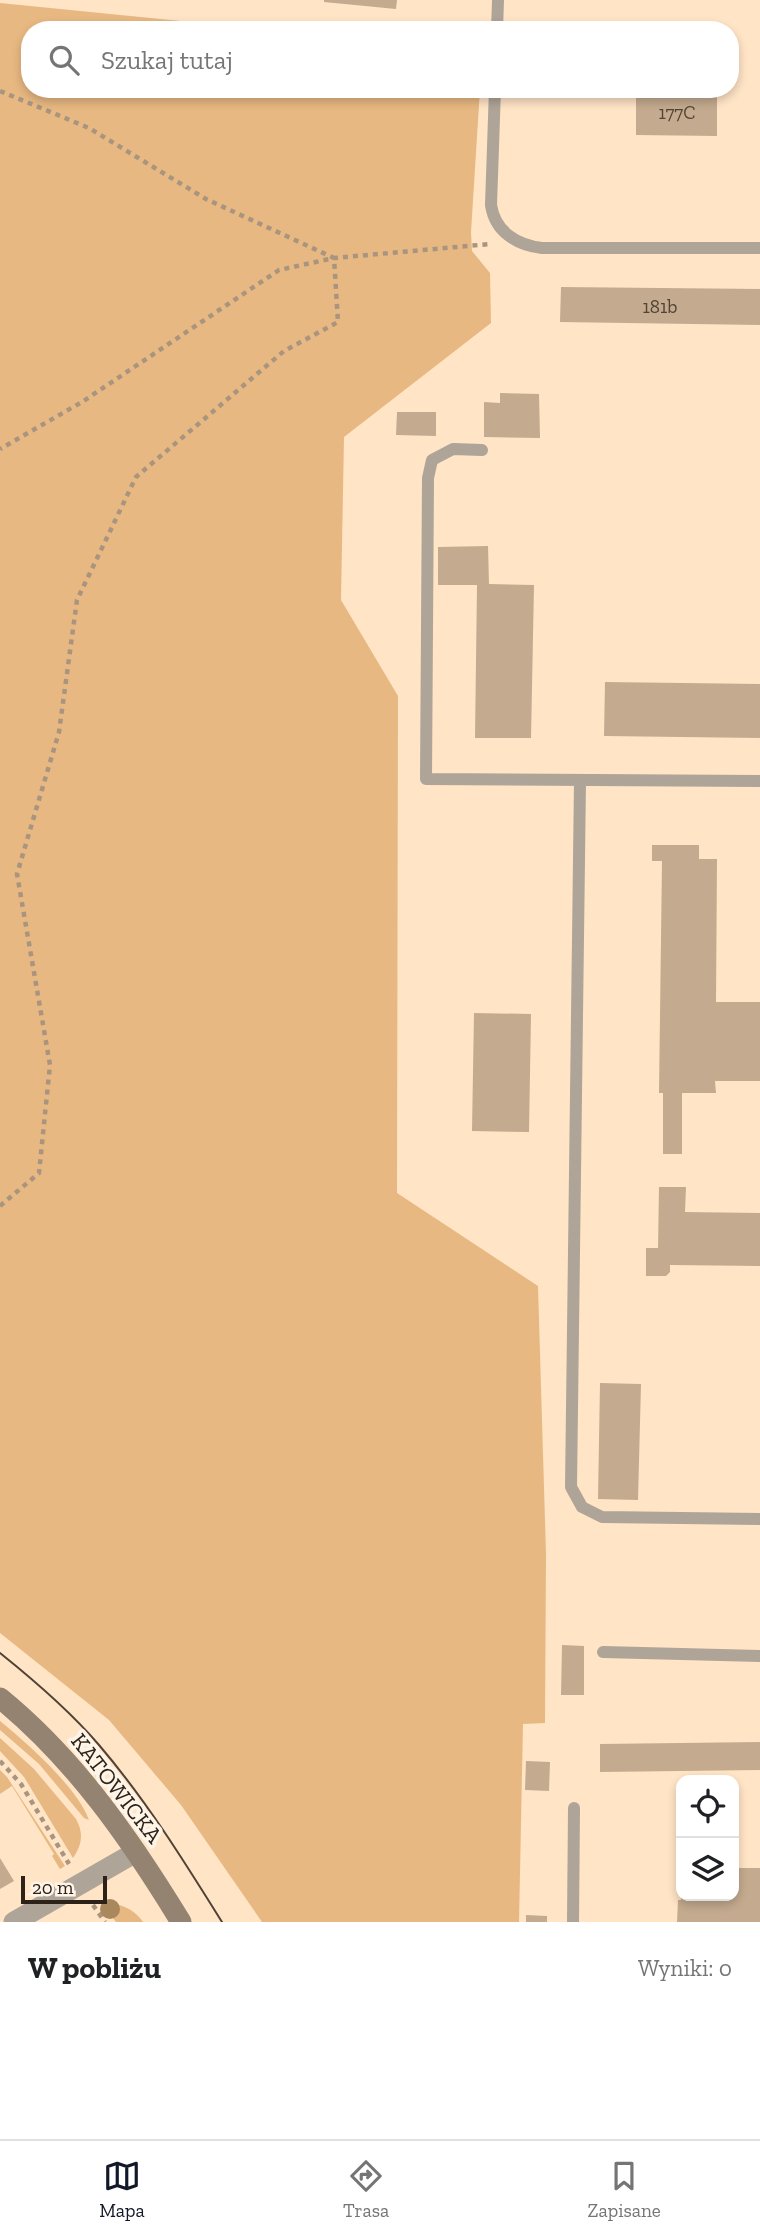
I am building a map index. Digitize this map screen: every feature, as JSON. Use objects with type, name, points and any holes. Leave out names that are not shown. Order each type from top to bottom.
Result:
[{"type":"main road","name":"KATOWICKA","points":[[0,1698],[74,1769],[136,1852],[181,1922]]},
{"type":"street","points":[[14,1922],[136,1852]]},
{"type":"lane","points":[[497,21],[498,0]]},
{"type":"lane","points":[[495,98],[491,205],[498,225],[516,242],[542,248],[760,248]]},
{"type":"lane","points":[[482,450],[453,449],[432,460],[428,478],[426,779],[760,781]]},
{"type":"lane","points":[[580,781],[571,1488],[582,1507],[602,1517],[760,1519]]},
{"type":"lane","points":[[603,1652],[760,1656]]},
{"type":"lane","points":[[573,1922],[574,1808]]},
{"type":"path","points":[[0,91],[89,128],[206,199],[334,258]]},
{"type":"path","points":[[0,449],[82,402],[279,270],[334,258],[516,242]]},
{"type":"path","points":[[0,1206],[39,1173],[50,1065],[17,873],[59,732],[77,600],[136,477],[284,351],[338,322],[334,258]]},
{"type":"path","points":[[0,1761],[22,1784],[80,1882]]},
{"type":"shaded area","points":[[0,3],[180,21],[21,21],[21,98],[479,98],[471,232],[472,251],[490,273],[491,323],[344,437],[341,600],[398,696],[397,1193],[538,1286],[546,1554],[545,1723],[523,1724],[519,1922],[262,1922],[181,1805],[109,1720],[0,1633]]},
{"type":"shaded area","points":[[0,1721],[63,1780],[89,1820],[84,1818],[39,1764],[0,1730]]},
{"type":"shaded area","points":[[0,1738],[34,1769],[76,1819],[81,1839],[73,1858],[24,1777],[0,1751]]},
{"type":"shaded area","points":[[0,1770],[7,1777],[65,1866],[60,1869],[52,1856],[54,1854],[12,1786],[0,1794]]},
{"type":"shaded area","points":[[100,1902],[124,1907],[143,1922],[116,1922]]},
{"type":"building","points":[[324,0],[397,0],[396,9]]},
{"type":"building","points":[[636,98],[717,98],[717,136],[636,135]]},
{"type":"building","points":[[561,287],[760,289],[760,325],[560,322]]},
{"type":"building","points":[[500,393],[539,394],[540,438],[484,437],[484,402],[500,403]]},
{"type":"building","points":[[397,412],[436,412],[436,436],[396,435]]},
{"type":"building","points":[[488,546],[489,584],[534,585],[531,738],[475,738],[477,585],[438,585],[438,547]]},
{"type":"building","points":[[605,682],[760,684],[760,738],[604,736]]},
{"type":"building","points":[[652,845],[699,845],[699,859],[717,859],[716,1002],[760,1002],[760,1081],[715,1081],[716,1093],[682,1093],[682,1154],[663,1154],[663,1093],[659,1093],[662,861],[652,861]]},
{"type":"building","points":[[474,1013],[531,1014],[529,1132],[472,1131]]},
{"type":"building","points":[[659,1187],[686,1187],[685,1212],[760,1213],[760,1266],[670,1265],[670,1272],[666,1276],[646,1276],[646,1248],[658,1248]]},
{"type":"building","points":[[600,1383],[641,1384],[638,1500],[598,1499]]},
{"type":"building","points":[[562,1645],[584,1646],[584,1695],[561,1695]]},
{"type":"building","points":[[760,1742],[760,1770],[600,1772],[600,1744]]},
{"type":"building","points":[[526,1761],[550,1762],[549,1791],[525,1790]]},
{"type":"building","points":[[0,1858],[14,1881],[0,1889]]},
{"type":"building","points":[[739,1868],[760,1868],[760,1922],[677,1922],[678,1901],[739,1901]]},
{"type":"building","points":[[526,1915],[547,1916],[547,1922],[526,1922]]},
{"type":"tram line","points":[[0,1653],[52,1697],[99,1745],[149,1809],[222,1922]]}]
